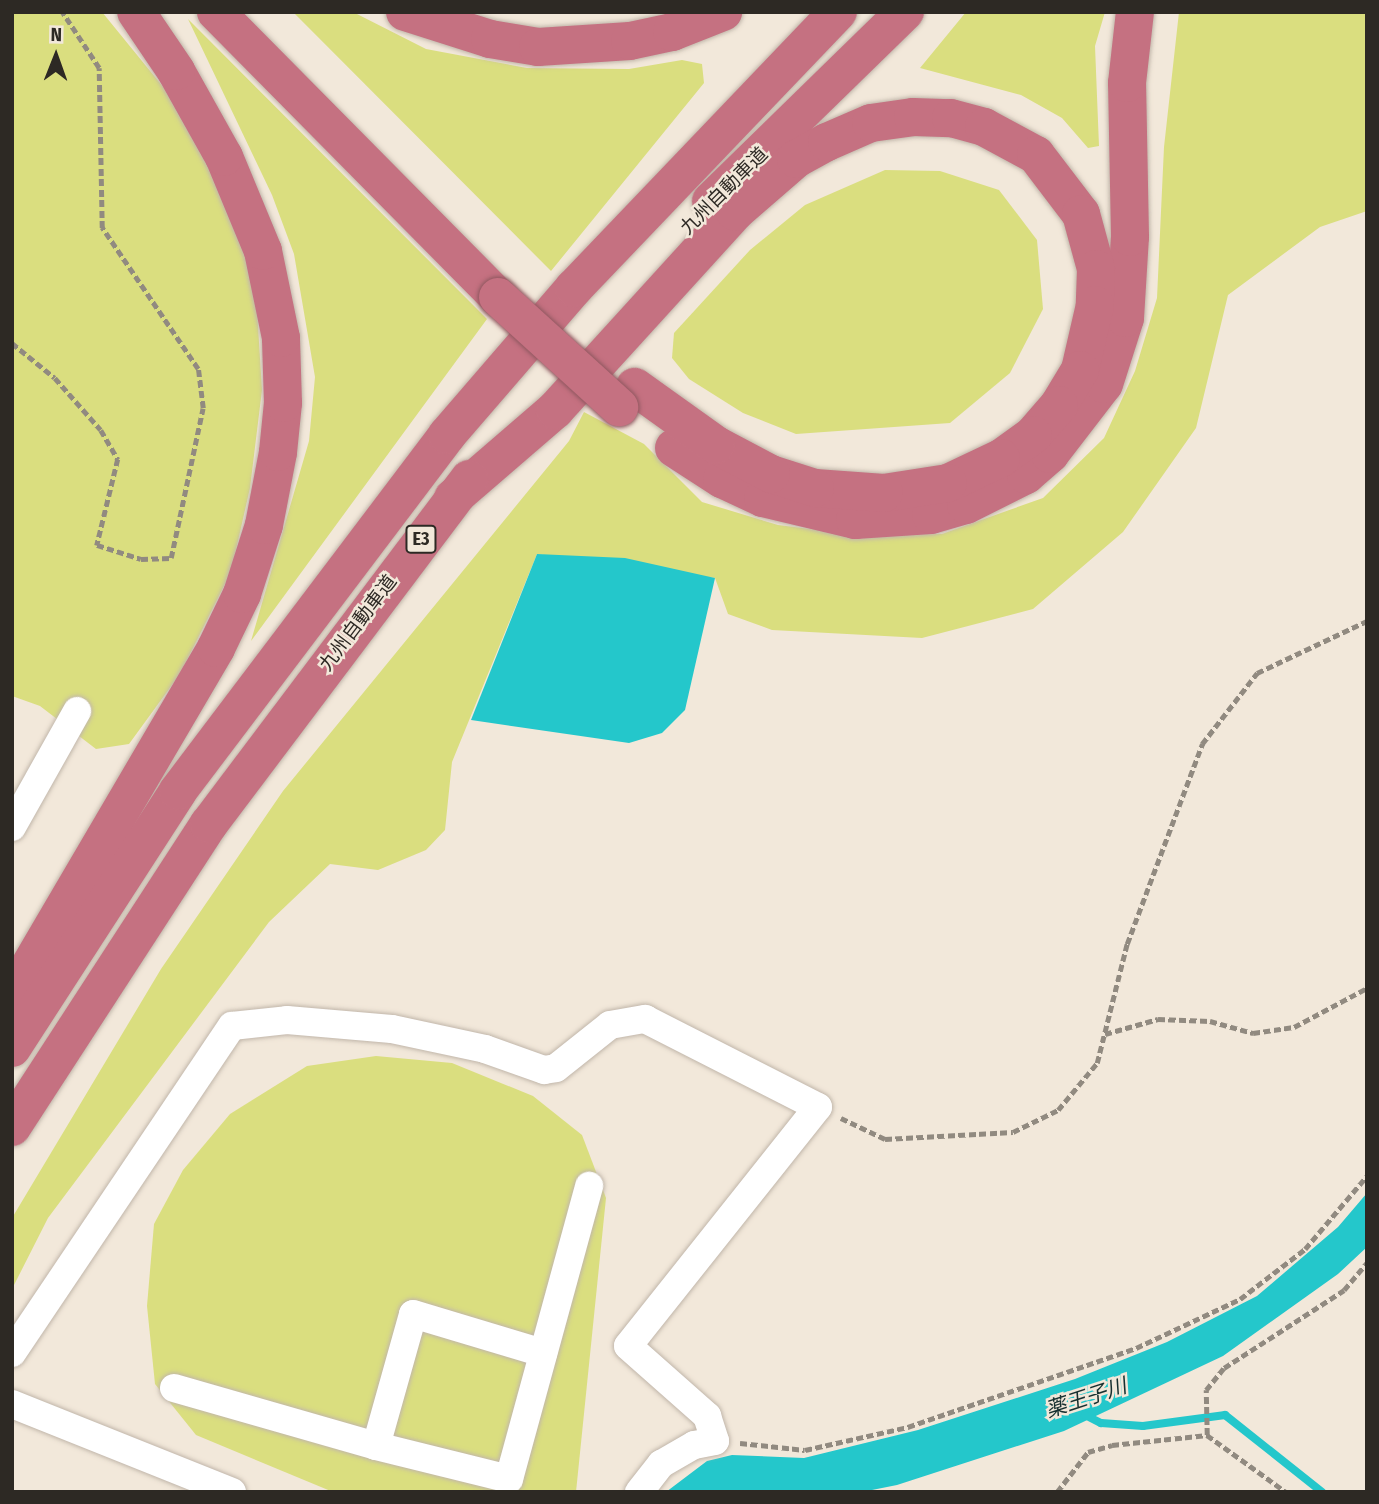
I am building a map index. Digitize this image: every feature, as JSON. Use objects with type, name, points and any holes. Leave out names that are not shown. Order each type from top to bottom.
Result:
[{"type":"highway","points":[[12,996],[221,638],[242,594],[264,525],[278,452],[283,402],[281,338],[263,251],[224,157],[176,71],[135,12]]},
{"type":"highway","points":[[216,12],[506,287],[722,479],[763,498],[823,515],[855,520],[931,515],[966,505],[1026,475],[1087,411],[1104,384],[1125,318],[1130,237],[1127,83],[1135,12]]},
{"type":"highway","points":[[254,12],[506,287]]},
{"type":"highway","points":[[405,12],[490,39],[538,47],[630,41],[672,32],[723,12]]},
{"type":"highway","name":"E3","points":[[12,1048],[178,791],[447,435],[574,288],[838,12]]},
{"type":"highway","name":"九州自動車道","points":[[12,1127],[209,824],[453,498],[604,317],[711,200],[905,12]]},
{"type":"highway","points":[[453,498],[555,410],[735,212],[796,159],[827,142],[871,123],[913,117],[951,118],[984,127],[1036,155],[1060,181],[1081,214],[1096,269],[1093,316],[1080,370],[1059,405],[1033,435],[1001,458],[948,483],[884,493],[804,485],[771,474],[627,397]]},
{"type":"street","points":[[12,827],[77,711]]},
{"type":"street","points":[[12,1353],[232,1026],[287,1020],[392,1029],[485,1049],[544,1070],[556,1068],[610,1025],[645,1019],[818,1107],[628,1346],[707,1416],[715,1441],[694,1445],[661,1464],[639,1492]]},
{"type":"street","points":[[174,1388],[376,1447],[509,1479],[589,1186]]},
{"type":"street","points":[[376,1447],[413,1314],[542,1353]]},
{"type":"street","points":[[12,1404],[232,1492]]},
{"type":"path","points":[[12,343],[55,378],[101,430],[118,459],[97,545],[141,559],[171,558],[203,408],[198,369],[102,228],[99,68],[62,12]]},
{"type":"path","points":[[818,1107],[885,1139],[1013,1132],[1058,1110],[1097,1063],[1127,944],[1202,744],[1257,673],[1367,621]]},
{"type":"path","points":[[1104,1035],[1158,1019],[1210,1021],[1253,1034],[1294,1027],[1367,988]]},
{"type":"path","points":[[715,1441],[805,1450],[908,1427],[1136,1348],[1240,1299],[1305,1249],[1367,1176]]},
{"type":"path","points":[[1207,1435],[1206,1390],[1224,1368],[1344,1290],[1367,1263]]},
{"type":"path","points":[[1057,1492],[1088,1452],[1207,1435],[1286,1492]]},
{"type":"green space","points":[[12,12],[102,12],[177,104],[228,196],[256,294],[262,390],[250,488],[231,572],[180,674],[129,744],[96,749],[40,706],[12,696]]},
{"type":"green space","points":[[293,12],[353,12],[426,49],[527,68],[629,69],[682,60],[702,64],[704,83],[551,271]]},
{"type":"green space","points":[[966,12],[1105,12],[1095,46],[1099,146],[1088,148],[1062,118],[1021,95],[920,68]]},
{"type":"green space","points":[[1179,12],[1367,12],[1367,211],[1320,227],[1228,295],[1196,428],[1123,532],[1033,609],[922,638],[772,630],[728,614],[715,578],[537,554],[452,762],[445,830],[426,850],[378,870],[330,864],[269,922],[48,1218],[12,1289],[12,1218],[161,969],[283,791],[569,441],[584,412],[644,444],[702,502],[778,525],[859,535],[942,534],[1043,498],[1104,438],[1135,371],[1157,298],[1164,147]]},
{"type":"green space","points":[[188,19],[487,319],[251,641],[309,441],[315,377],[294,254],[272,195]]},
{"type":"green space","points":[[885,170],[940,171],[999,190],[1037,240],[1043,309],[1010,373],[950,423],[796,434],[743,413],[689,379],[672,358],[674,333],[750,250],[805,205]]},
{"type":"green space","points":[[376,1056],[452,1063],[533,1096],[582,1135],[606,1198],[576,1492],[333,1492],[196,1435],[155,1384],[147,1306],[154,1224],[183,1170],[230,1114],[307,1066]]},
{"type":"water","points":[[537,554],[625,558],[715,578],[685,710],[662,733],[629,743],[471,720]]},
{"type":"water","name":"薬王子川","points":[[1367,1193],[1367,1247],[1338,1274],[1223,1356],[1064,1431],[897,1485],[862,1492],[666,1492],[707,1461],[732,1455],[804,1458],[918,1430],[1075,1379],[1167,1342],[1257,1296],[1338,1227]]},
{"type":"waterway","name":"薬王子川","points":[[1085,1415],[1101,1423],[1143,1426],[1225,1415],[1322,1492]]}]
